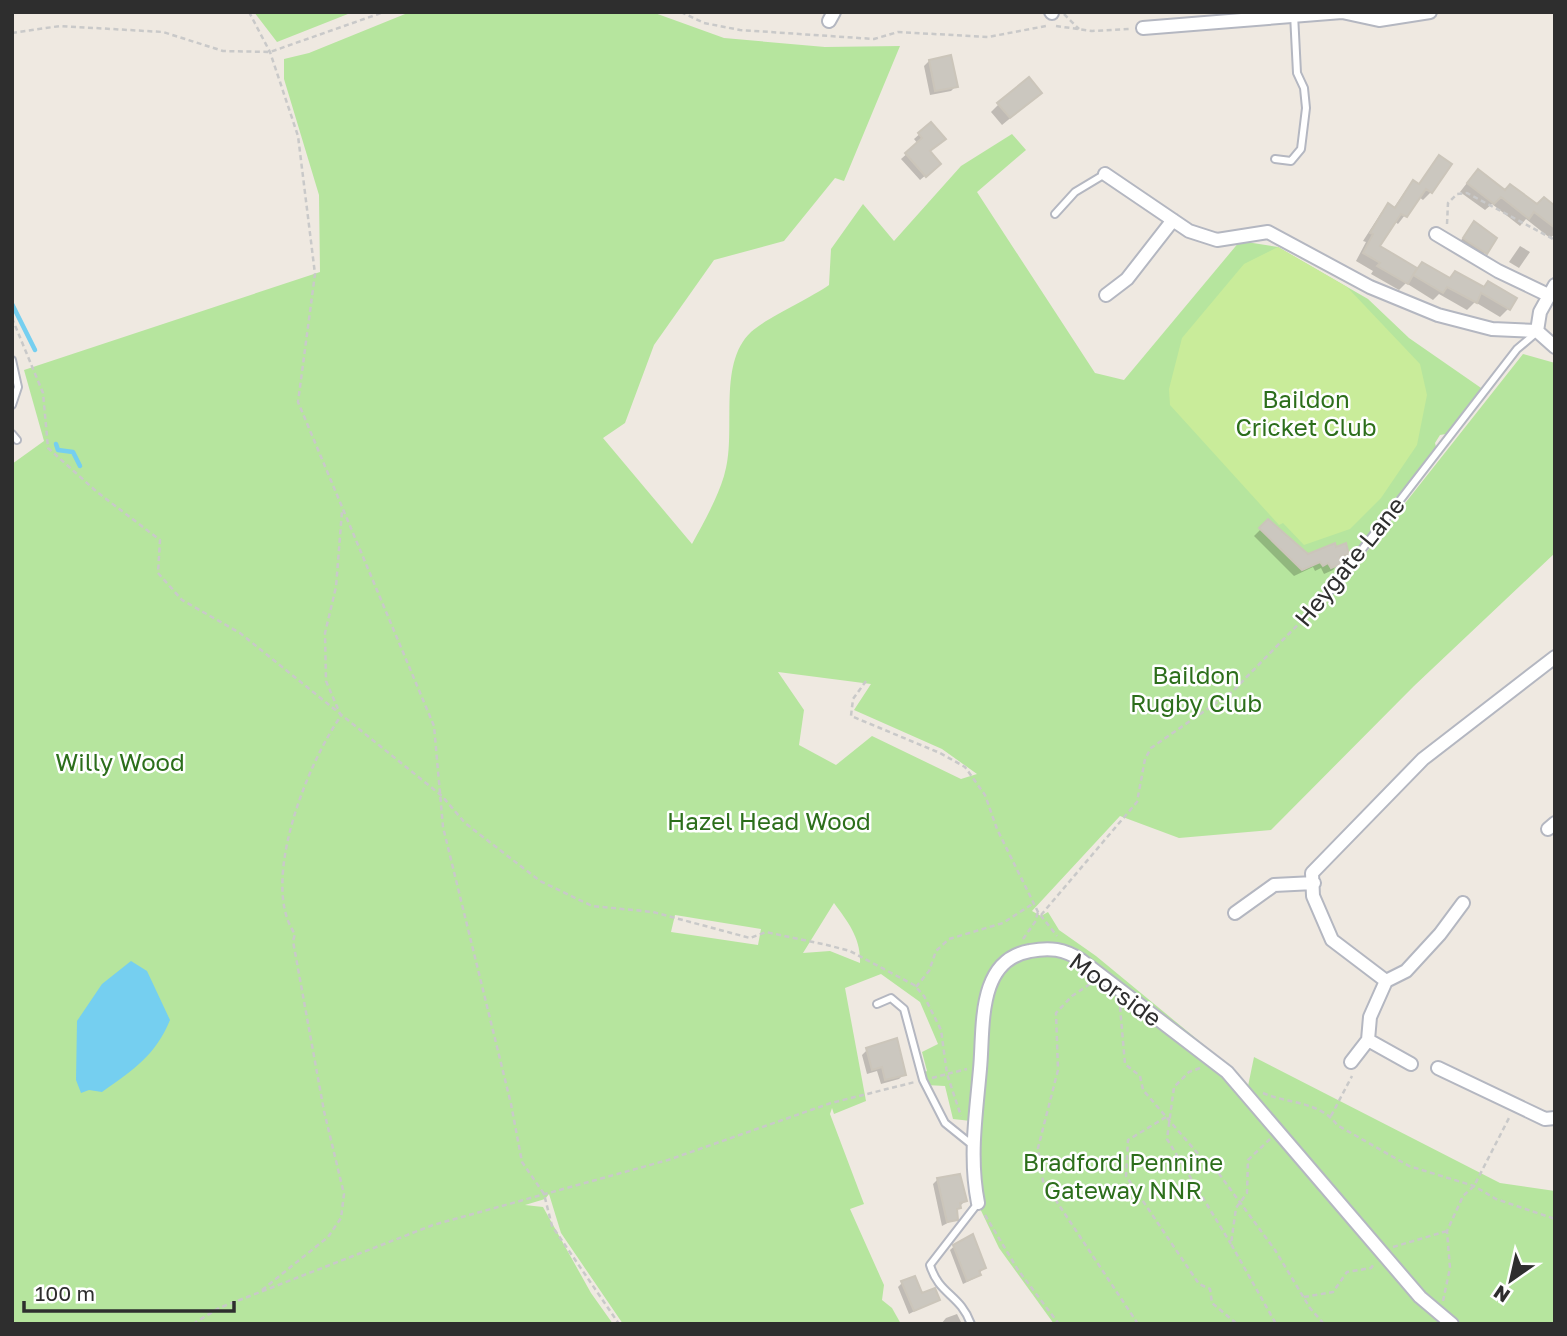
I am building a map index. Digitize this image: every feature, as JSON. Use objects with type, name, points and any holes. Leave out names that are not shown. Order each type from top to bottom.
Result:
[{"type":"street","points":[[1143,28],[1342,12],[1379,20],[1430,12]]},
{"type":"street","points":[[1105,174],[1189,231],[1217,240],[1268,232],[1370,287],[1438,315],[1492,329],[1537,331],[1555,347]]},
{"type":"street","points":[[1106,295],[1127,279],[1173,220]]},
{"type":"street","points":[[1436,234],[1551,290]]},
{"type":"street","name":"Heygate Lane","points":[[1537,331],[1539,312],[1551,290]]},
{"type":"street","points":[[1386,981],[1332,940],[1313,896],[1312,873],[1423,759],[1555,657]]},
{"type":"street","points":[[1236,914],[1273,885],[1314,883]]},
{"type":"street","points":[[1351,1062],[1368,1040],[1370,1017],[1386,981],[1406,971],[1463,903]]},
{"type":"street","name":"Moorside","points":[[978,1203],[971,1144],[981,1065],[983,1009],[991,985],[1003,964],[1024,952],[1044,948],[1069,953],[1221,1065],[1380,1251],[1437,1314],[1452,1324]]},
{"type":"street","points":[[1368,1040],[1411,1064]]},
{"type":"street","points":[[1438,1068],[1545,1119],[1555,1118]]},
{"type":"lane","points":[[1275,159],[1291,161],[1301,149],[1306,108],[1304,88],[1297,73],[1294,15]]},
{"type":"lane","points":[[1055,214],[1075,192],[1105,174]]},
{"type":"lane","name":"Heygate Lane","points":[[1326,596],[1517,349],[1537,331]]},
{"type":"lane","points":[[12,360],[18,387],[12,404]]},
{"type":"lane","points":[[877,1004],[891,998],[904,1009],[923,1080],[945,1124],[971,1144]]},
{"type":"lane","points":[[971,1324],[964,1306],[936,1284],[930,1265],[978,1203]]},
{"type":"path","points":[[249,12],[271,52],[298,136],[315,274],[298,402],[435,726],[443,827],[511,1104],[522,1162],[544,1194],[552,1226],[619,1324]]},
{"type":"path","points":[[12,33],[60,26],[163,32],[223,51],[271,52],[384,12]]},
{"type":"path","points":[[681,12],[704,23],[740,30],[873,38],[898,32],[988,37],[1048,26],[1102,31],[1143,28]]},
{"type":"path","points":[[1055,13],[1079,29]]},
{"type":"path","points":[[1448,241],[1448,203],[1457,194],[1467,193],[1511,219],[1555,240]]},
{"type":"path","points":[[12,318],[43,393],[48,448],[97,492],[160,540],[158,573],[182,600],[240,633],[442,796],[465,823],[540,881],[592,906],[653,912],[750,938],[766,932],[850,951],[916,987],[925,996],[941,1030],[947,1074],[963,1121]]},
{"type":"path","points":[[341,716],[326,681],[325,633],[336,587],[342,508]]},
{"type":"path","name":"Heygate Lane","points":[[1041,913],[1137,802],[1145,759],[1151,748],[1232,692],[1326,596]]},
{"type":"path","points":[[866,681],[853,699],[851,716],[940,753],[965,767],[985,795],[997,828],[1034,903],[1069,953]]},
{"type":"path","points":[[260,1292],[328,1237],[341,1218],[344,1194],[324,1111],[293,941],[295,934],[282,908],[280,870],[315,760],[341,716]]},
{"type":"path","points":[[916,987],[929,971],[936,951],[949,939],[1003,923],[1034,903]]},
{"type":"path","points":[[1138,1324],[1043,1181],[1038,1148],[1058,1070],[1056,1013],[1072,996],[1107,980],[1123,1014],[1125,1064],[1140,1076],[1143,1090],[1206,1163],[1214,1167],[1275,1250],[1324,1324]]},
{"type":"path","points":[[1331,1116],[1354,1073],[1351,1062]]},
{"type":"path","points":[[193,1324],[219,1308],[433,1225],[668,1160],[831,1103],[981,1065]]},
{"type":"path","points":[[1203,1066],[1189,1072],[1174,1087],[1167,1139],[1276,1324]]},
{"type":"path","points":[[1261,1092],[1285,1102],[1315,1106],[1331,1116],[1337,1125],[1409,1166],[1474,1186],[1496,1199],[1555,1219]]},
{"type":"path","points":[[1437,1314],[1444,1300],[1450,1268],[1447,1231],[1463,1196],[1474,1186],[1516,1105]]},
{"type":"path","points":[[1168,1118],[1128,1140],[1126,1176],[1199,1284],[1210,1289],[1212,1303],[1237,1324]]},
{"type":"path","points":[[1231,1244],[1236,1208],[1247,1194],[1248,1160],[1277,1132]]},
{"type":"path","points":[[978,1203],[1018,1270],[1059,1324]]},
{"type":"path","points":[[1304,1297],[1333,1292],[1347,1272],[1371,1268],[1380,1251],[1447,1231]]},
{"type":"green space","points":[[254,12],[353,12],[277,42]]},
{"type":"green space","points":[[410,12],[652,12],[724,38],[825,47],[900,46],[844,181],[835,178],[784,241],[714,260],[654,345],[625,423],[603,438],[692,544],[724,476],[728,459],[731,381],[740,346],[751,332],[767,321],[829,285],[831,249],[863,204],[894,241],[961,166],[1012,134],[1026,150],[977,192],[1095,373],[1124,380],[1240,241],[1278,247],[1368,299],[1409,338],[1484,390],[1446,434],[1440,435],[1435,443],[1436,447],[1318,602],[1327,602],[1523,354],[1555,363],[1555,553],[1414,686],[1271,830],[1179,838],[1120,816],[1032,911],[1041,916],[1048,912],[1059,930],[1096,956],[1210,1050],[1207,1060],[1227,1076],[1301,1168],[1445,1324],[1054,1324],[999,1248],[974,1196],[971,1121],[953,1119],[945,1086],[926,1085],[923,1073],[927,1071],[922,1052],[938,1044],[920,1002],[881,974],[845,988],[866,1101],[834,1114],[832,1108],[830,1114],[864,1204],[850,1209],[884,1285],[882,1300],[892,1308],[901,1324],[623,1324],[561,1233],[549,1194],[545,1199],[525,1205],[543,1207],[591,1293],[613,1324],[12,1324],[12,464],[44,441],[24,370],[320,272],[319,195],[284,79],[284,59],[309,53]],"holes":[[[778,672],[871,684],[854,710],[942,749],[977,774],[961,779],[872,736],[836,765],[799,745],[804,710]],[[834,903],[856,938],[860,963],[830,951],[803,953]],[[675,915],[761,929],[758,945],[671,932]]]},
{"type":"green space","name":"Baildon Cricket Club","points":[[1278,247],[1347,287],[1420,364],[1427,395],[1417,445],[1381,498],[1350,529],[1304,545],[1283,523],[1279,525],[1170,405],[1169,389],[1182,338],[1244,264]]},
{"type":"green space","name":"Bradford Pennine Gateway NNR","points":[[1254,1057],[1500,1183],[1555,1191],[1555,1324],[1454,1324],[1442,1316],[1247,1091]]},
{"type":"water","points":[[131,961],[147,971],[170,1020],[158,1043],[133,1069],[102,1092],[89,1090],[81,1093],[76,1080],[77,1021],[102,984]]},
{"type":"building","points":[[951,55],[958,87],[935,91],[929,60]]},
{"type":"building","points":[[1029,77],[1042,93],[1010,118],[997,103]]},
{"type":"building","points":[[931,122],[946,139],[930,151],[941,164],[926,177],[905,153],[922,138],[918,133]]},
{"type":"building","points":[[1439,155],[1452,164],[1432,193],[1426,189],[1407,217],[1401,214],[1380,246],[1417,268],[1408,284],[1377,266],[1380,263],[1363,253],[1373,234],[1370,233],[1388,203],[1395,208],[1413,180],[1419,184]]},
{"type":"building","points":[[1478,169],[1505,190],[1510,184],[1537,204],[1544,197],[1555,206],[1555,228],[1534,212],[1529,219],[1501,197],[1494,204],[1467,183]]},
{"type":"building","points":[[1474,221],[1497,238],[1487,254],[1463,238]]},
{"type":"building","points":[[1422,262],[1450,278],[1455,271],[1484,287],[1488,281],[1517,298],[1510,310],[1481,293],[1477,303],[1447,287],[1443,293],[1413,275]]},
{"type":"building","points":[[1268,519],[1308,554],[1335,543],[1336,547],[1346,543],[1349,554],[1340,557],[1342,564],[1331,568],[1328,563],[1323,566],[1320,562],[1302,570],[1259,528]]},
{"type":"building","points":[[897,1038],[906,1075],[885,1080],[882,1067],[872,1070],[866,1048]]},
{"type":"building","points":[[960,1174],[967,1201],[960,1203],[961,1208],[957,1209],[958,1220],[947,1222],[937,1178]]},
{"type":"building","points":[[973,1234],[986,1268],[979,1271],[981,1275],[967,1281],[953,1245]]},
{"type":"building","points":[[915,1276],[922,1293],[935,1288],[940,1300],[914,1311],[901,1281]]},
{"type":"waterway","points":[[12,304],[35,350]]},
{"type":"waterway","points":[[56,444],[58,450],[73,452],[80,466]]},
{"type":"park label","name":"Baildon Rugby Club","points":[[1196,688]]},
{"type":"park label","name":"Willy Wood","points":[[120,761]]},
{"type":"park label","name":"Hazel Head Wood","points":[[769,820]]}]
